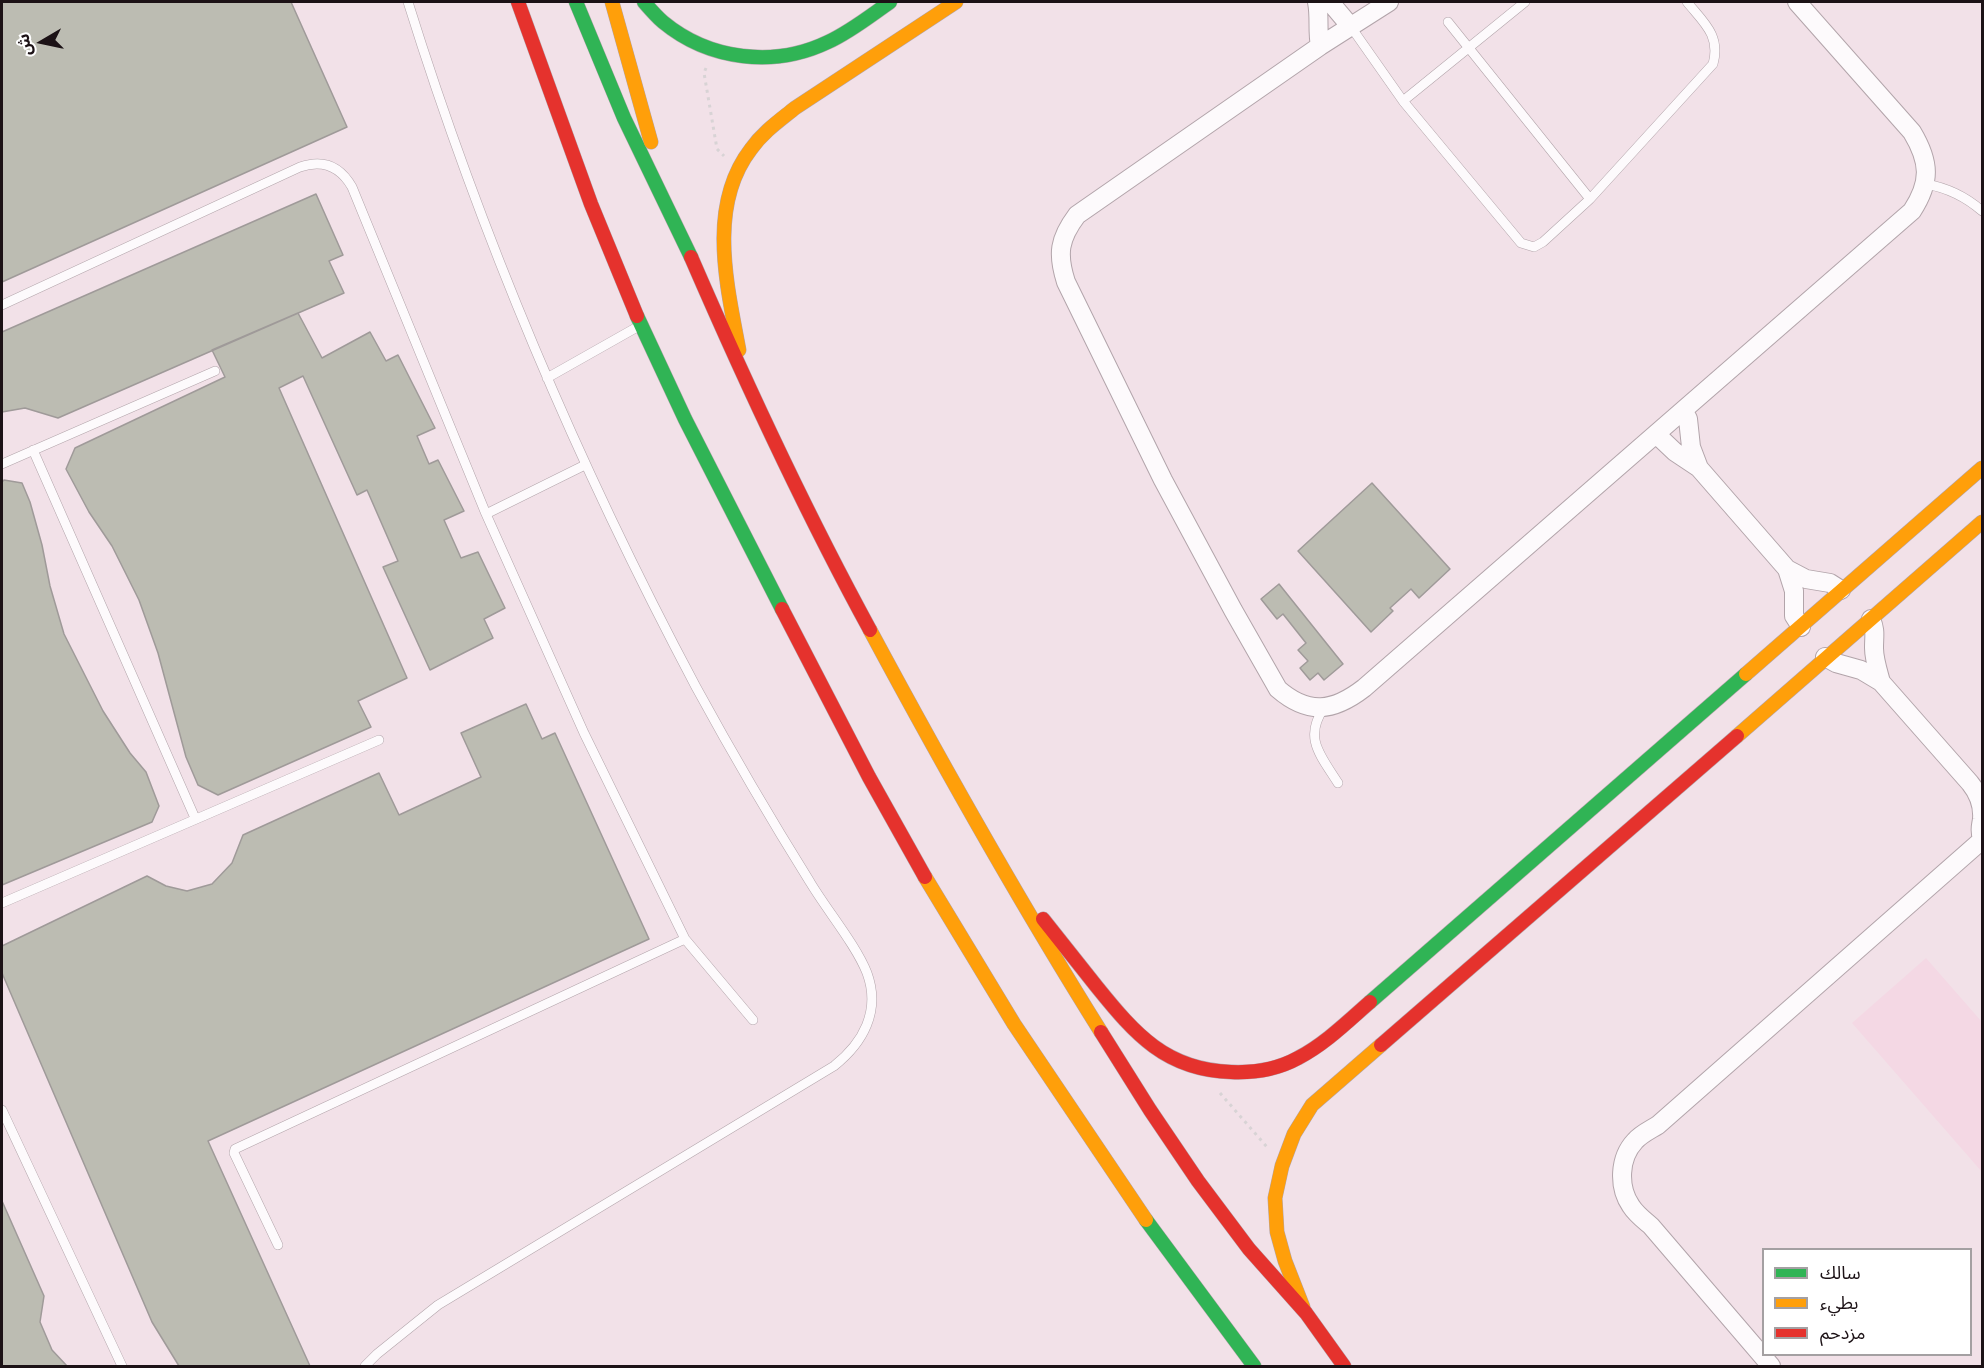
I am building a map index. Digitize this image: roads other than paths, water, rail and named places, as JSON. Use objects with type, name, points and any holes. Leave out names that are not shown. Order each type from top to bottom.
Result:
[{"type":"main road","points":[[518,2],[576,164],[641,325],[686,420],[828,700],[928,882],[994,992],[1095,1147],[1155,1233],[1254,1366]]},
{"type":"main road","points":[[576,2],[624,118],[689,252],[743,377],[791,478],[867,627],[947,773],[1104,1039],[1150,1110],[1198,1181],[1249,1249],[1306,1313],[1344,1366]]},
{"type":"main road","points":[[612,2],[654,152],[689,252]]},
{"type":"main road","points":[[644,2],[679,33],[714,49],[740,57],[768,58],[795,55],[821,46],[890,2]]},
{"type":"main road","points":[[743,377],[723,254],[723,225],[728,197],[738,171],[753,146],[772,125],[956,2]]},
{"type":"main road","points":[[1003,869],[1138,1035],[1163,1054],[1190,1066],[1220,1072],[1249,1073],[1278,1067],[1305,1055],[1328,1039],[1983,468]]},
{"type":"main road","points":[[1306,1313],[1284,1258],[1277,1232],[1275,1205],[1278,1178],[1286,1153],[1301,1120],[1312,1105],[1331,1086],[1983,522]]},
{"type":"street","points":[[1317,2],[1320,19],[1318,34],[1320,46]]},
{"type":"street","points":[[1330,2],[1351,27]]},
{"type":"street","points":[[1389,2],[1320,46],[1077,215],[1066,230],[1061,247],[1060,265],[1066,282],[1163,480],[1268,674],[1291,700],[1307,707],[1324,708],[1338,705],[1352,698],[1912,211],[1926,184],[1926,165],[1922,148],[1911,132],[1797,2]]},
{"type":"street","points":[[1684,411],[1688,419],[1691,447],[1699,468]]},
{"type":"street","points":[[1656,434],[1675,452],[1699,468],[1787,569],[1806,579],[1830,583],[1841,590]]},
{"type":"street","points":[[1787,569],[1794,591],[1794,616],[1801,627]]},
{"type":"street","points":[[1871,619],[1876,633],[1874,646],[1881,682]]},
{"type":"street","points":[[1762,1356],[1651,1226],[1637,1214],[1623,1188],[1622,1168],[1625,1157],[1636,1139],[1658,1125],[1983,839],[1980,829],[1982,819],[1980,800],[1976,785],[1881,682],[1861,670],[1836,663],[1825,657]]},
{"type":"lane","points":[[365,1366],[438,1305],[834,1066],[851,1053],[863,1036],[870,1016],[872,994],[867,974],[758,796],[708,708],[655,609],[585,465],[494,249],[459,155],[408,2]]},
{"type":"lane","points":[[1403,100],[1525,2]]},
{"type":"lane","points":[[1351,27],[1403,100],[1521,243],[1534,247],[1543,242],[1590,199],[1713,64],[1716,44],[1713,35],[1687,2]]},
{"type":"lane","points":[[1448,22],[1590,199]]},
{"type":"lane","points":[[2,305],[300,167],[312,163],[324,163],[336,168],[345,176],[352,187],[486,514],[584,734],[685,939],[753,1020]]},
{"type":"lane","points":[[1926,184],[1952,190],[1983,211]]},
{"type":"lane","points":[[547,378],[641,325]]},
{"type":"lane","points":[[2,464],[215,371]]},
{"type":"lane","points":[[33,450],[195,818]]},
{"type":"lane","points":[[486,514],[585,465]]},
{"type":"lane","points":[[1324,708],[1316,724],[1315,742],[1319,754],[1338,783]]},
{"type":"lane","points":[[2,903],[379,740]]},
{"type":"lane","points":[[278,1245],[234,1152],[235,1149],[685,939]]},
{"type":"lane","points":[[2,1110],[122,1366]]}]
